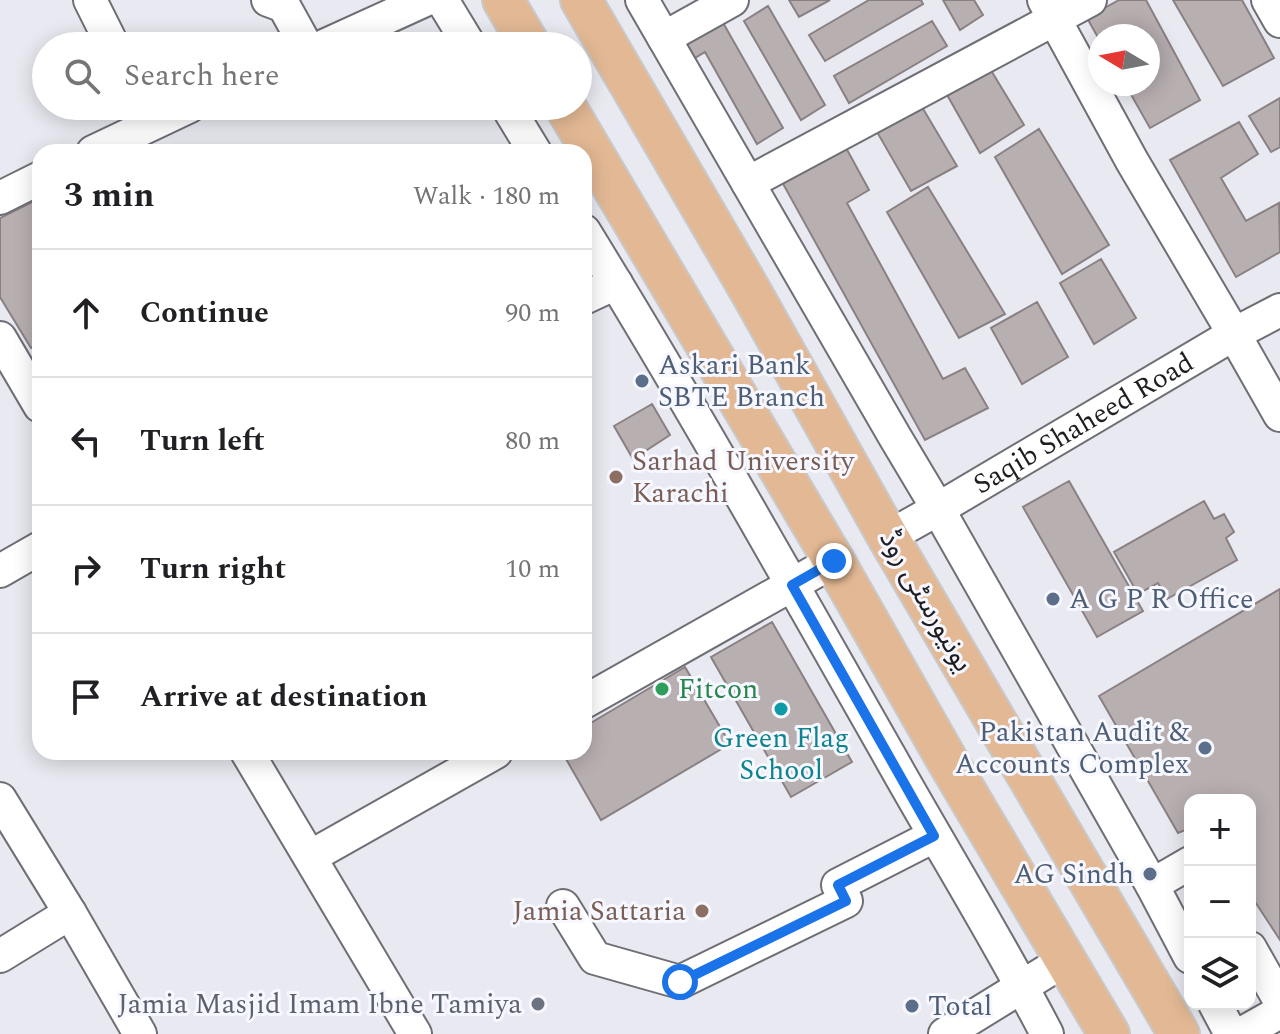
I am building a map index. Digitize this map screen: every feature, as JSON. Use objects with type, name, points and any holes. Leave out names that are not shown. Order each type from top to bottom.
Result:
[{"type":"main road","points":[[503,0],[522,32]]},
{"type":"main road","name":"یونیورسٹی روڈ","points":[[581,0],[751,292],[888,537],[1179,1034]]},
{"type":"main road","points":[[573,120],[587,144]]},
{"type":"main road","points":[[592,152],[1109,1034]]},
{"type":"street","points":[[90,0],[106,32]]},
{"type":"street","points":[[268,0],[284,6],[298,32]]},
{"type":"street","points":[[355,32],[425,0]]},
{"type":"street","points":[[442,0],[461,32]]},
{"type":"street","points":[[642,0],[938,509],[1184,946]]},
{"type":"street","points":[[664,38],[732,0]]},
{"type":"street","points":[[748,183],[1050,9],[1090,0]]},
{"type":"street","points":[[1268,0],[1280,21]]},
{"type":"street","points":[[1050,9],[1132,161],[1280,415]]},
{"type":"street","points":[[105,144],[140,120]]},
{"type":"street","points":[[516,120],[530,144]]},
{"type":"street","points":[[0,198],[32,182]]},
{"type":"street","points":[[592,244],[1023,986],[1047,1034]]},
{"type":"street","points":[[592,294],[616,283]]},
{"type":"street","name":"Saqib Shaheed Road","points":[[888,537],[1280,310]]},
{"type":"street","points":[[0,338],[32,392]]},
{"type":"street","points":[[0,571],[32,553]]},
{"type":"street","points":[[592,698],[834,561]]},
{"type":"street","points":[[252,760],[415,1034]]},
{"type":"street","points":[[310,857],[482,760]]},
{"type":"street","points":[[0,799],[140,1034]]},
{"type":"street","points":[[563,906],[595,958],[680,982],[846,901],[838,885],[934,836]]},
{"type":"street","points":[[1152,885],[1185,866]]},
{"type":"street","points":[[0,956],[70,913]]},
{"type":"street","points":[[1256,959],[1280,1001]]},
{"type":"street","points":[[945,1034],[1065,960]]},
{"type":"street","points":[[1218,1010],[1231,1034]]},
{"type":"street","points":[[1241,1034],[1280,1012]]},
{"type":"building","points":[[789,0],[830,0],[799,17]]},
{"type":"building","points":[[869,0],[921,0],[923,4],[825,61],[809,35]]},
{"type":"building","points":[[943,0],[974,0],[983,15],[960,30]]},
{"type":"building","points":[[1119,0],[1146,0],[1159,24],[1090,24],[1087,18]]},
{"type":"building","points":[[1173,0],[1242,0],[1274,58],[1223,86]]},
{"type":"building","points":[[768,6],[825,105],[801,120],[744,21]]},
{"type":"building","points":[[722,21],[783,128],[757,144],[705,52],[690,61],[681,44]]},
{"type":"building","points":[[932,21],[947,46],[849,103],[834,76]]},
{"type":"building","points":[[1160,26],[1200,100],[1150,128],[1132,96],[1160,96]]},
{"type":"building","points":[[989,67],[1024,125],[980,153],[946,93]]},
{"type":"building","points":[[1280,98],[1280,147],[1271,152],[1249,116]]},
{"type":"building","points":[[922,107],[957,166],[911,191],[877,132]]},
{"type":"building","points":[[1239,122],[1258,154],[1221,178],[1246,221],[1279,203],[1280,252],[1236,277],[1170,160]]},
{"type":"building","points":[[1039,129],[1109,245],[1062,274],[995,157]]},
{"type":"building","points":[[845,146],[869,190],[847,203],[943,379],[965,368],[988,408],[925,440],[782,182]]},
{"type":"building","points":[[928,187],[1005,314],[959,338],[887,212]]},
{"type":"building","points":[[32,202],[31,348],[0,297],[0,218]]},
{"type":"building","points":[[1101,259],[1136,318],[1094,344],[1060,283]]},
{"type":"building","points":[[1037,302],[1068,357],[1022,384],[991,328]]},
{"type":"building","points":[[652,404],[670,435],[633,459],[614,426]]},
{"type":"building","points":[[1069,481],[1143,611],[1097,637],[1023,507]]},
{"type":"building","points":[[1204,501],[1214,519],[1224,514],[1234,532],[1226,538],[1237,560],[1167,599],[1158,583],[1138,594],[1114,552]]},
{"type":"building","name":"Pakistan Audit & Accounts Complex","points":[[1280,589],[1280,940],[1256,903],[1256,794],[1184,794],[1184,830],[1178,833],[1099,696]]},
{"type":"building","name":"Green Flag School","points":[[772,622],[852,762],[791,797],[711,657]]},
{"type":"building","points":[[685,667],[730,744],[601,820],[567,760],[592,760],[592,722]]},
{"type":"place","name":"Askari Bank SBTE Branch","points":[[642,381]]},
{"type":"place","name":"Sarhad University Karachi","points":[[616,477]]},
{"type":"place","name":"A G P R Office","points":[[1053,599]]},
{"type":"place","name":"Fitcon","points":[[662,689]]},
{"type":"place","name":"Green Flag School","points":[[781,709]]},
{"type":"place","name":"Pakistan Audit & Accounts Complex","points":[[1205,748]]},
{"type":"place","name":"AG Sindh","points":[[1150,874]]},
{"type":"place","name":"Jamia Sattaria","points":[[702,911]]},
{"type":"place","name":"Jamia Masjid Imam Ibne Tamiya","points":[[538,1004]]},
{"type":"place","name":"Total","points":[[912,1006]]},
{"type":"route","points":[[680,982],[846,901],[838,885],[934,836],[792,585],[834,561]]}]
